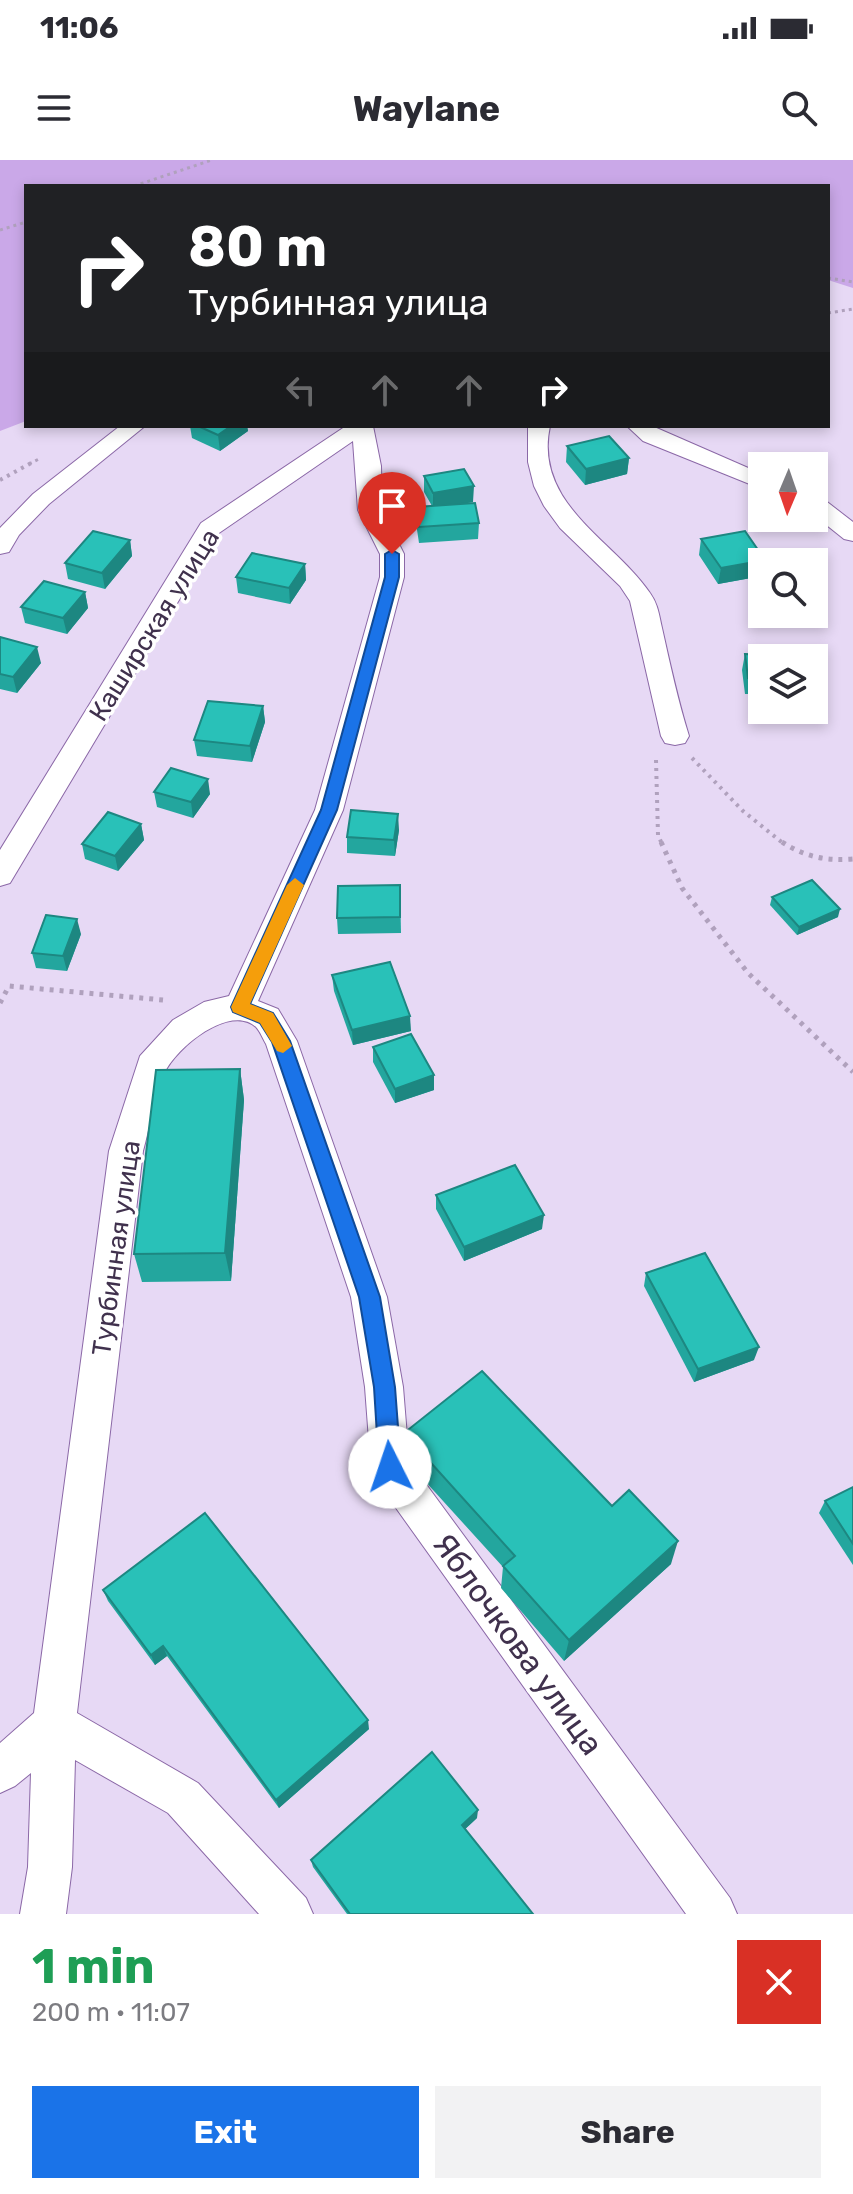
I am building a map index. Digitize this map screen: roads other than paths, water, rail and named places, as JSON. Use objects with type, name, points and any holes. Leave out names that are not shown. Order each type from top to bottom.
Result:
[{"type":"street","points":[[0,547],[6,535],[35,506],[132,428]]},
{"type":"street","name":"Каширская улица","points":[[0,875],[210,528],[358,428]]},
{"type":"street","points":[[240,1007],[329,810],[392,577],[392,554],[370,510],[369,466],[361,428]]},
{"type":"street","points":[[538,428],[536,436],[542,476],[559,510],[579,536],[613,564],[642,599],[665,705],[675,736]]},
{"type":"street","points":[[641,428],[651,436],[748,476]]},
{"type":"street","points":[[828,514],[853,534]]},
{"type":"street","name":"Турбинная улица","points":[[43,1914],[50,1867],[54,1724],[126,1151],[151,1065],[184,1029],[215,1011],[240,1007]]},
{"type":"street","name":"Яблочкова улица","points":[[240,1007],[267,1018],[281,1041],[369,1297],[384,1387],[390,1467],[714,1914]]},
{"type":"street","points":[[0,1771],[54,1724],[183,1798],[290,1914]]}]
